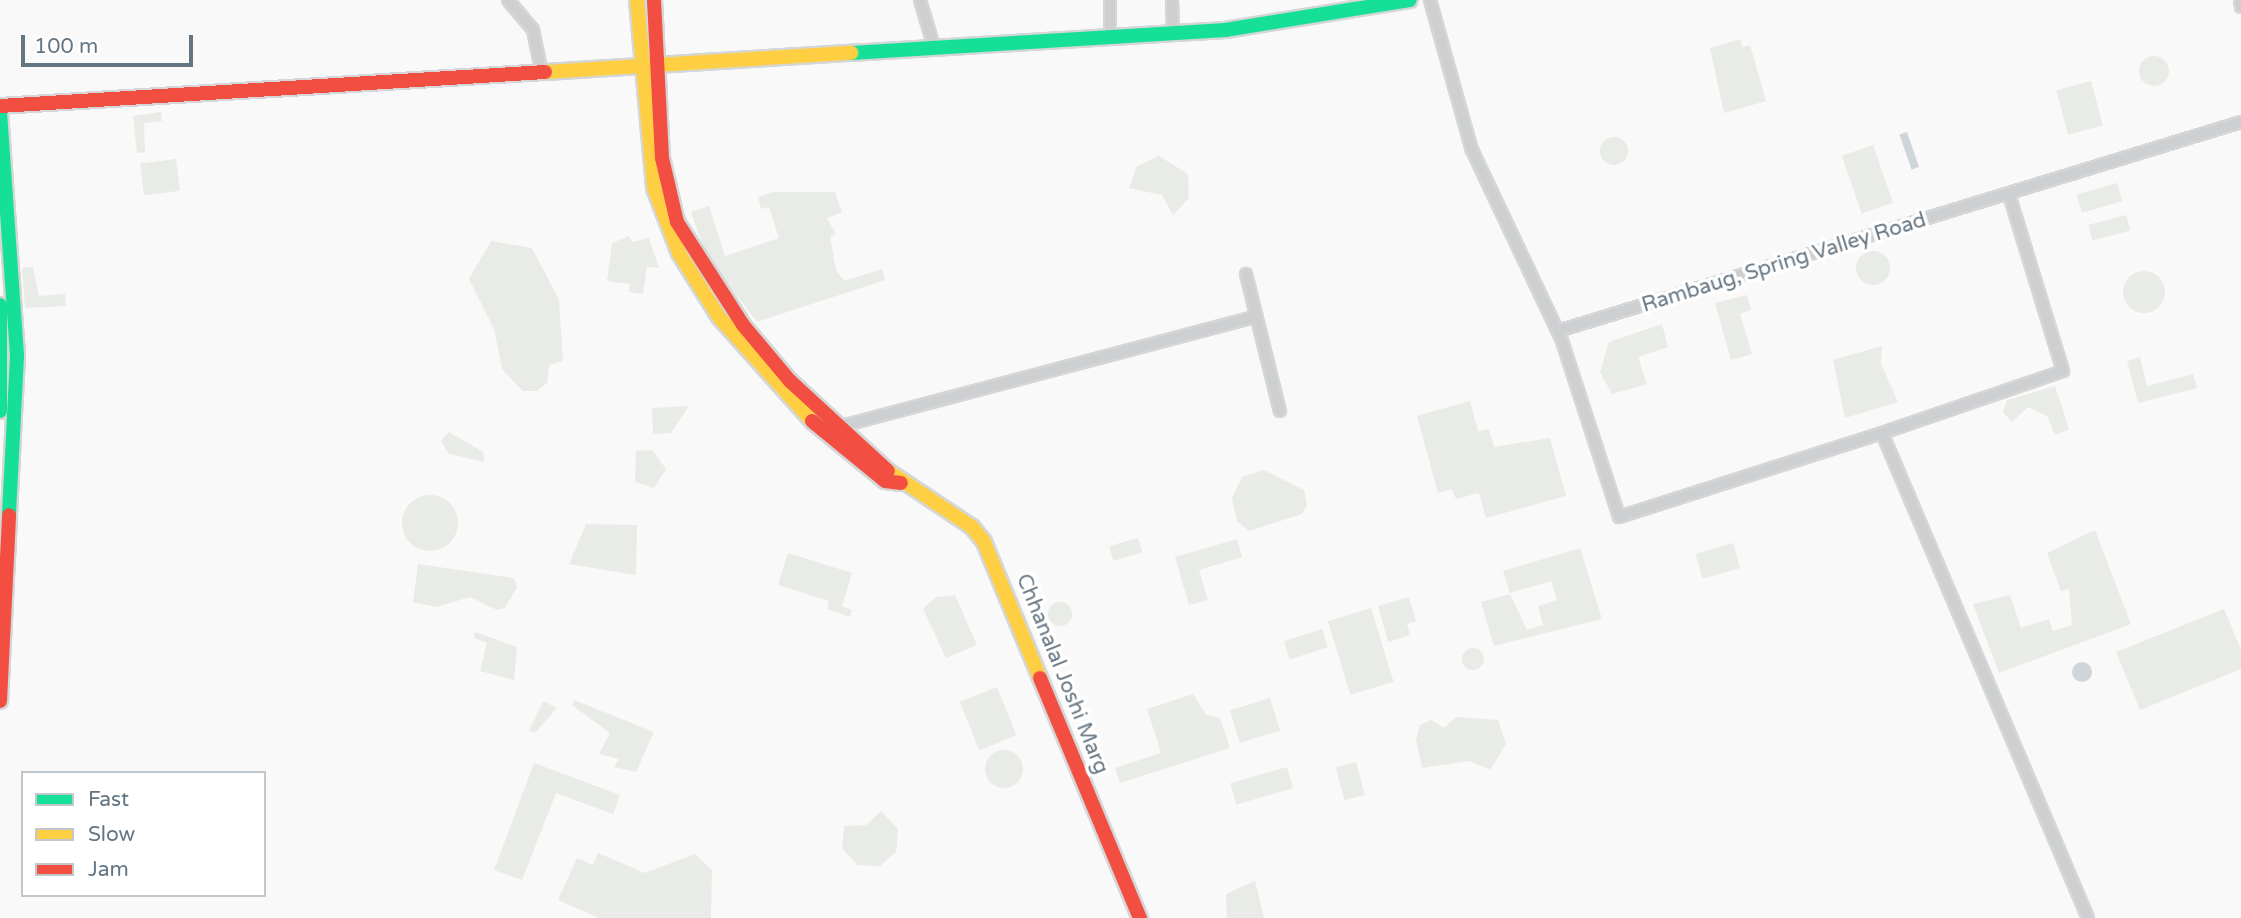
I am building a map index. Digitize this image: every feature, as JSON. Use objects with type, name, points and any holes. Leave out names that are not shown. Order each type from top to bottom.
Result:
[{"type":"street","points":[[508,0],[533,30],[542,74]]},
{"type":"street","name":"Chhanalal Joshi Marg","points":[[637,0],[642,68],[666,213],[719,317],[762,369],[822,432],[885,481],[901,483]]},
{"type":"street","name":"Chhanalal Joshi Marg","points":[[654,0],[666,213],[743,325],[838,427],[901,483],[972,527],[989,550],[1140,918]]},
{"type":"street","points":[[920,0],[934,47]]},
{"type":"street","points":[[1110,0],[1110,36]]},
{"type":"street","points":[[1172,0],[1173,33]]},
{"type":"street","points":[[0,106],[1173,33],[1410,0]]},
{"type":"street","points":[[1430,0],[1472,150],[1558,331],[1619,517],[1882,433],[2063,371],[2009,194]]},
{"type":"street","points":[[2240,0],[2241,7]]},
{"type":"street","points":[[0,112],[6,268],[17,356],[0,701]]},
{"type":"street","name":"Rambaug, Spring Valley Road","points":[[1558,331],[2241,122]]},
{"type":"street","points":[[1246,274],[1280,411]]},
{"type":"street","points":[[0,305],[0,411]]},
{"type":"street","points":[[838,427],[1255,317]]},
{"type":"street","points":[[1882,433],[2088,918]]},
{"type":"shaded area","points":[[1740,39],[1742,47],[1750,45],[1766,101],[1724,113],[1710,48]]},
{"type":"shaded area","points":[[2154,56],[2160,57],[2168,65],[2168,77],[2160,85],[2154,86],[2148,85],[2140,77],[2139,71],[2140,65],[2148,57]]},
{"type":"shaded area","points":[[2091,81],[2103,125],[2068,135],[2056,90]]},
{"type":"shaded area","points":[[161,112],[162,121],[144,123],[145,152],[137,153],[133,116]]},
{"type":"shaded area","points":[[1907,132],[1919,167],[1911,170],[1899,135]]},
{"type":"shaded area","points":[[1614,137],[1624,141],[1628,151],[1624,161],[1614,165],[1604,161],[1600,151],[1604,141]]},
{"type":"shaded area","points":[[1873,145],[1893,203],[1862,213],[1842,156]]},
{"type":"shaded area","points":[[1159,156],[1188,174],[1189,198],[1173,215],[1162,195],[1129,188],[1137,166]]},
{"type":"shaded area","points":[[176,159],[180,191],[144,195],[140,163]]},
{"type":"shaded area","points":[[2117,183],[2122,201],[2082,213],[2077,195]]},
{"type":"shaded area","points":[[774,192],[835,192],[842,212],[827,218],[836,234],[830,237],[836,270],[844,281],[882,269],[885,280],[757,322],[706,255],[691,212],[709,206],[725,256],[779,238],[769,207],[761,209],[758,197]]},
{"type":"shaded area","points":[[2126,215],[2130,230],[2092,241],[2088,225]]},
{"type":"shaded area","points":[[629,236],[633,242],[649,238],[659,268],[647,267],[643,294],[629,292],[630,284],[607,281],[612,243]]},
{"type":"shaded area","points":[[491,241],[532,248],[559,300],[563,361],[549,365],[547,383],[537,391],[523,391],[502,369],[494,329],[469,279]]},
{"type":"shaded area","points":[[1873,251],[1885,256],[1890,268],[1885,280],[1873,285],[1861,280],[1856,268],[1861,256]]},
{"type":"shaded area","points":[[33,267],[39,296],[65,294],[66,306],[25,308],[22,268]]},
{"type":"shaded area","points":[[2144,271],[2159,277],[2165,292],[2159,307],[2144,313],[2129,307],[2123,292],[2129,277]]},
{"type":"shaded area","points":[[1747,295],[1751,310],[1740,314],[1752,354],[1731,360],[1715,303]]},
{"type":"shaded area","points":[[1662,324],[1668,347],[1638,357],[1647,384],[1612,394],[1600,372],[1609,342]]},
{"type":"shaded area","points":[[1882,346],[1881,364],[1898,402],[1845,418],[1833,360]]},
{"type":"shaded area","points":[[2140,357],[2147,386],[2193,374],[2197,388],[2138,403],[2127,361]]},
{"type":"shaded area","points":[[2055,386],[2069,429],[2055,435],[2047,416],[2028,407],[2012,422],[2003,412],[2007,400]]},
{"type":"shaded area","points":[[1470,401],[1478,431],[1489,429],[1494,447],[1550,438],[1566,496],[1486,518],[1479,493],[1456,499],[1452,489],[1438,493],[1417,416]]},
{"type":"shaded area","points":[[689,406],[671,433],[653,434],[652,408]]},
{"type":"shaded area","points":[[449,432],[483,452],[484,462],[449,454],[441,441]]},
{"type":"shaded area","points":[[652,450],[666,469],[654,488],[635,482],[636,451]]},
{"type":"shaded area","points":[[1264,470],[1304,490],[1307,506],[1302,514],[1249,531],[1237,521],[1232,498],[1242,477]]},
{"type":"shaded area","points":[[430,495],[441,497],[450,503],[456,512],[456,534],[450,543],[441,549],[430,551],[419,549],[410,543],[404,534],[402,523],[404,512],[410,503],[419,497]]},
{"type":"shaded area","points":[[586,524],[637,525],[636,575],[569,564]]},
{"type":"shaded area","points":[[2095,530],[2131,624],[1999,673],[1973,604],[2010,595],[2021,628],[2049,619],[2053,631],[2072,625],[2069,589],[2061,591],[2047,553]]},
{"type":"shaded area","points":[[1138,538],[1142,552],[1113,561],[1109,546]]},
{"type":"shaded area","points":[[1237,539],[1242,557],[1199,570],[1208,600],[1189,605],[1175,557]]},
{"type":"shaded area","points":[[1733,543],[1740,568],[1703,579],[1696,554]]},
{"type":"shaded area","points":[[1580,548],[1602,619],[1494,646],[1481,602],[1510,594],[1527,630],[1543,625],[1538,606],[1557,600],[1551,581],[1510,593],[1503,571]]},
{"type":"shaded area","points":[[788,553],[852,573],[842,606],[852,610],[850,617],[827,609],[829,601],[778,585]]},
{"type":"shaded area","points":[[418,564],[514,578],[517,587],[505,608],[497,610],[470,597],[436,607],[413,602]]},
{"type":"shaded area","points":[[955,595],[977,645],[946,658],[923,609],[936,597]]},
{"type":"shaded area","points":[[1409,597],[1416,621],[1407,624],[1410,635],[1388,642],[1378,606]]},
{"type":"shaded area","points":[[1060,602],[1069,605],[1072,614],[1069,623],[1060,626],[1051,623],[1048,614],[1051,605]]},
{"type":"shaded area","points":[[1371,608],[1394,682],[1350,695],[1328,621]]},
{"type":"shaded area","points":[[2224,609],[2241,650],[2241,669],[2140,710],[2116,652]]},
{"type":"shaded area","points":[[1322,629],[1328,647],[1290,659],[1284,641]]},
{"type":"shaded area","points":[[475,632],[517,647],[514,680],[480,671],[487,643],[474,638]]},
{"type":"shaded area","points":[[1473,648],[1483,655],[1484,659],[1477,669],[1473,670],[1463,663],[1462,659],[1469,649]]},
{"type":"shaded area","points":[[2078,662],[2086,662],[2092,672],[2086,682],[2078,682],[2072,676],[2072,668]]},
{"type":"shaded area","points":[[997,687],[1016,735],[979,750],[960,702]]},
{"type":"shaded area","points":[[1193,694],[1206,715],[1220,718],[1230,748],[1120,783],[1115,768],[1161,753],[1147,709]]},
{"type":"shaded area","points":[[1270,698],[1280,731],[1240,743],[1230,710]]},
{"type":"shaded area","points":[[574,700],[654,732],[636,772],[614,767],[619,759],[599,754],[610,733],[572,705]]},
{"type":"shaded area","points":[[543,701],[557,708],[535,733],[529,731]]},
{"type":"shaded area","points":[[1456,717],[1498,720],[1506,744],[1490,770],[1470,761],[1422,768],[1416,740],[1420,725],[1431,720],[1444,728]]},
{"type":"shaded area","points":[[1004,750],[1017,756],[1023,769],[1017,782],[1004,788],[991,782],[985,769],[991,756]]},
{"type":"shaded area","points":[[1356,762],[1365,795],[1345,800],[1336,767]]},
{"type":"shaded area","points":[[534,763],[620,795],[613,814],[556,793],[522,880],[494,870]]},
{"type":"shaded area","points":[[1287,767],[1293,788],[1236,804],[1230,783]]},
{"type":"shaded area","points":[[881,811],[898,829],[896,852],[880,866],[857,865],[842,848],[844,826],[866,825]]},
{"type":"shaded area","points":[[598,853],[645,873],[695,854],[712,870],[711,918],[599,918],[558,900],[577,858],[593,865]]},
{"type":"shaded area","points":[[1255,881],[1264,918],[1227,918],[1226,894]]},
{"type":"traffic: fast","points":[[851,53],[1225,30],[1410,0]]},
{"type":"traffic: fast","points":[[0,112],[17,356],[9,515]]},
{"type":"traffic: fast","points":[[0,305],[0,411]]},
{"type":"traffic: slow","points":[[637,0],[654,188],[679,253],[719,317],[812,421]]},
{"type":"traffic: slow","points":[[545,72],[851,53]]},
{"type":"traffic: slow","points":[[888,471],[972,527],[984,542],[1040,678]]},
{"type":"traffic: jam","points":[[654,0],[662,158],[677,222],[743,325],[790,381],[888,471]]},
{"type":"traffic: jam","points":[[0,106],[545,72]]},
{"type":"traffic: jam","points":[[812,421],[885,481],[901,483]]},
{"type":"traffic: jam","points":[[0,701],[9,515]]},
{"type":"traffic: jam","points":[[1040,678],[1140,918]]}]
